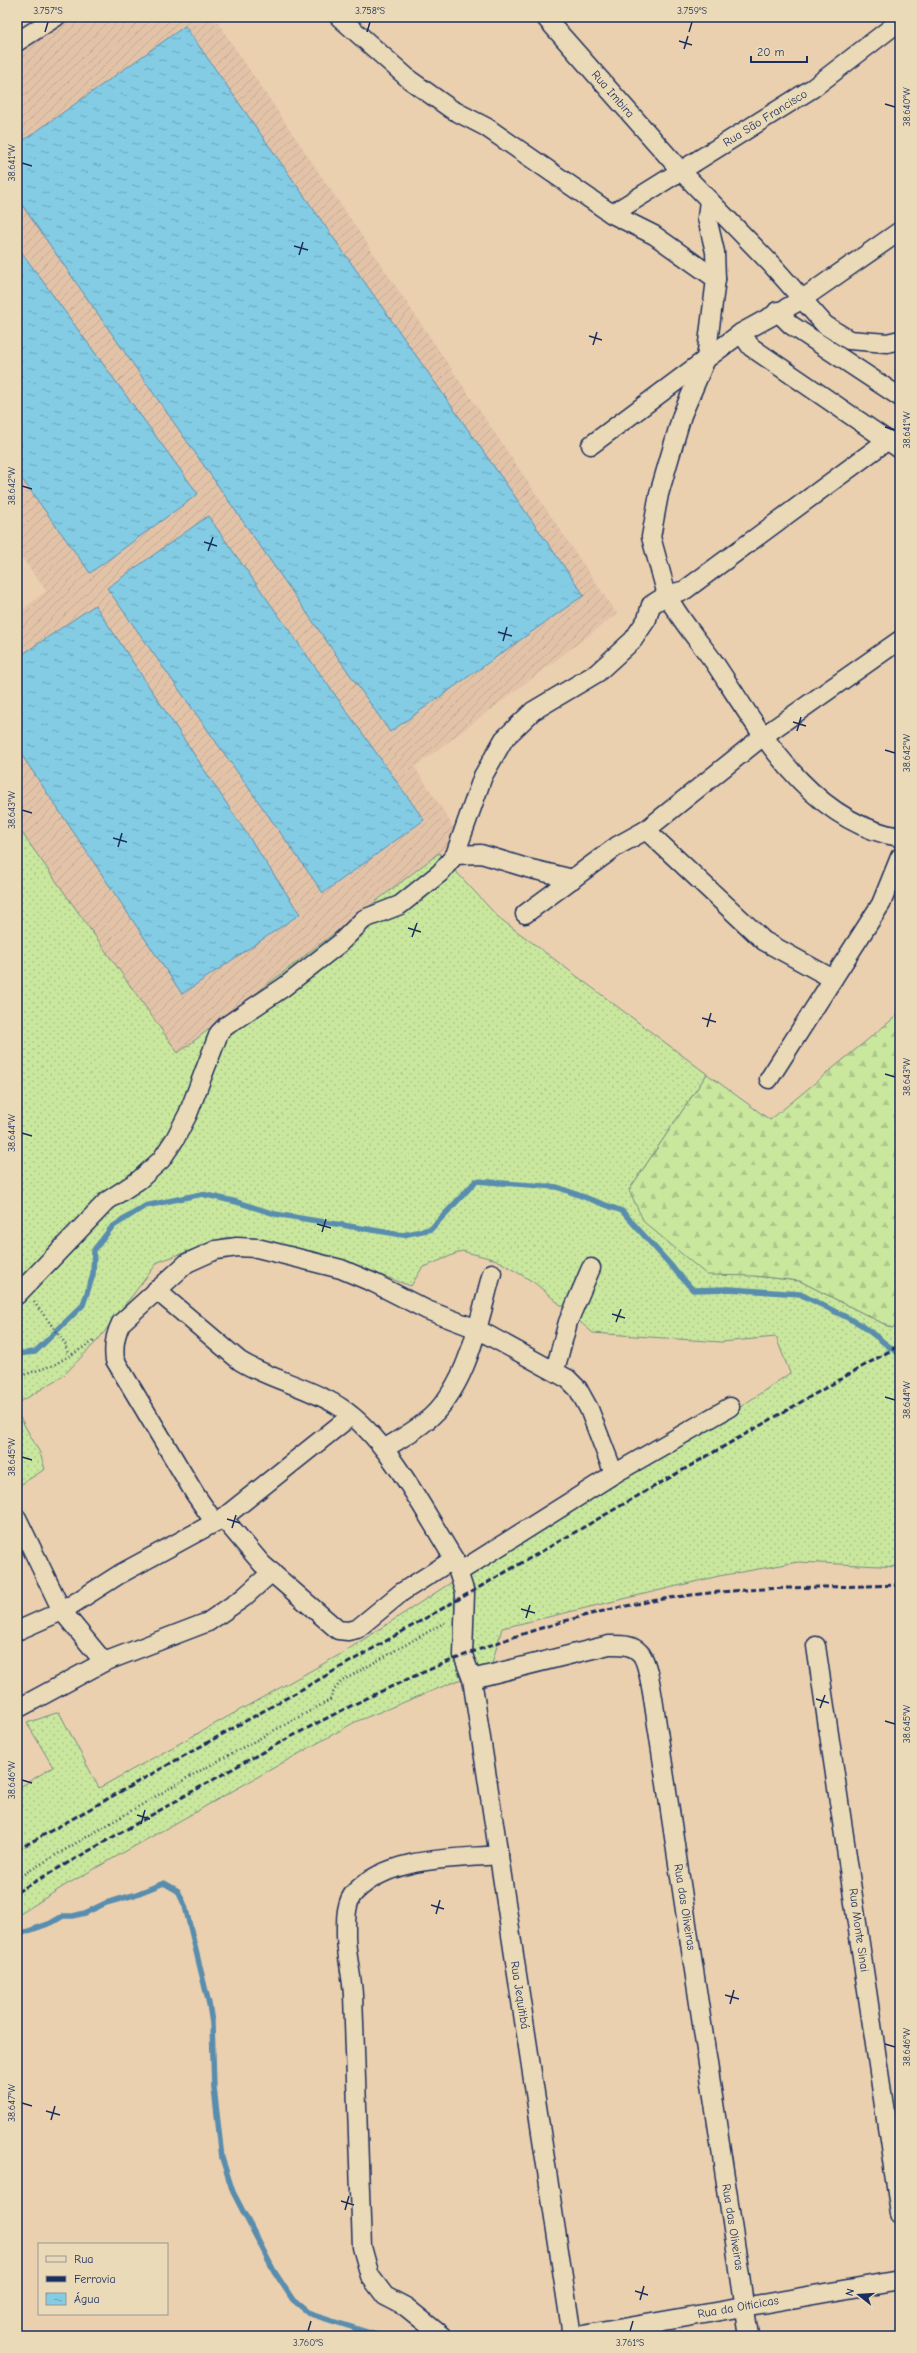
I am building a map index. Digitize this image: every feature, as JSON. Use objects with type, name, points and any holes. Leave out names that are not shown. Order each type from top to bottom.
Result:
[{"type":"street","points":[[17,42],[56,17]]},
{"type":"street","points":[[339,17],[410,80],[451,109],[486,127],[619,210],[716,279]]},
{"type":"street","name":"Rua Imbira","points":[[545,17],[681,171],[772,265],[801,300],[825,325],[849,340],[887,343],[900,340]]},
{"type":"street","name":"Rua São Francisco","points":[[619,210],[813,88],[900,21]]},
{"type":"street","points":[[709,200],[707,218],[715,252],[716,279],[706,359],[682,415],[659,494],[651,537],[667,595],[674,610],[693,632],[762,737],[810,790],[837,812],[862,826],[882,834],[900,837]]},
{"type":"street","points":[[591,445],[741,333],[777,311],[801,300],[900,231]]},
{"type":"street","points":[[777,311],[791,325],[900,397]]},
{"type":"street","points":[[17,1295],[107,1201],[139,1180],[161,1160],[175,1139],[188,1114],[214,1042],[226,1026],[284,987],[339,944],[364,920],[390,911],[400,905],[440,873],[455,855],[483,776],[504,739],[533,711],[597,673],[633,640],[647,619],[651,605],[667,595],[685,590],[894,444],[751,347],[741,333]]},
{"type":"street","points":[[525,914],[617,846],[646,830],[762,737],[900,640]]},
{"type":"street","points":[[646,830],[764,941],[833,979]]},
{"type":"street","points":[[455,855],[480,854],[527,868],[573,879]]},
{"type":"street","points":[[769,1079],[881,904],[900,857]]},
{"type":"street","points":[[614,1474],[589,1409],[578,1389],[555,1370],[476,1330],[427,1310],[374,1283],[341,1269],[257,1248],[236,1247],[216,1250],[187,1263],[121,1323],[116,1333],[113,1348],[115,1360],[195,1494],[262,1564],[330,1625],[338,1630],[348,1631],[357,1628],[402,1592],[457,1565],[730,1407]]},
{"type":"street","points":[[555,1370],[568,1322],[591,1268]]},
{"type":"street","points":[[384,1449],[426,1422],[446,1399],[463,1370],[492,1273]]},
{"type":"street","points":[[156,1290],[240,1361],[255,1370],[322,1397],[340,1407],[384,1449],[457,1565],[465,1593],[465,1611]]},
{"type":"street","points":[[17,1631],[62,1611],[120,1574],[219,1520],[351,1416]]},
{"type":"street","points":[[17,1518],[62,1611],[104,1662]]},
{"type":"street","points":[[17,1708],[104,1662],[208,1622],[243,1598],[272,1572]]},
{"type":"street","name":"Rua Jequitibá","points":[[465,1611],[463,1655],[472,1679],[572,2336]]},
{"type":"street","name":"Rua das Oliveiras","points":[[472,1679],[609,1645],[626,1645],[641,1654],[648,1671],[658,1731],[749,2336]]},
{"type":"street","name":"Rua Monte Sinai","points":[[816,1646],[900,2214]]},
{"type":"street","points":[[442,2336],[406,2307],[385,2296],[370,2276],[362,2247],[352,1988],[346,1936],[347,1909],[354,1892],[369,1881],[393,1869],[425,1861],[499,1855]]},
{"type":"street","name":"Rua da Oiticicas","points":[[577,2336],[900,2280]]},
{"type":"path","points":[[48,1323],[65,1343],[68,1355]]},
{"type":"path","points":[[17,1377],[54,1365],[90,1342],[116,1333]]},
{"type":"path","points":[[17,1878],[187,1778],[330,1700],[334,1690],[342,1681],[465,1611]]},
{"type":"shaded area","points":[[59,17],[214,17],[617,614],[415,767],[460,837],[178,1053],[17,826],[17,614],[46,591],[17,551],[17,48]]},
{"type":"green space","points":[[17,826],[178,1053],[439,853],[498,917],[707,1074],[629,1190],[755,1276],[800,1281],[892,1328],[900,1322],[900,1567],[798,1562],[719,1576],[502,1628],[491,1667],[355,1722],[64,1886],[17,1916],[17,1783],[20,1787],[53,1767],[27,1723],[59,1712],[99,1788],[341,1654],[523,1536],[727,1416],[790,1373],[776,1337],[721,1342],[593,1333],[535,1283],[497,1260],[462,1251],[422,1268],[411,1286],[317,1252],[227,1237],[158,1262],[98,1340],[63,1376],[17,1404]]},
{"type":"green space","points":[[900,1013],[900,1322],[892,1328],[800,1281],[755,1276],[707,1275],[644,1222],[629,1190],[707,1074],[770,1120]]},
{"type":"green space","points":[[17,1412],[40,1453],[45,1469],[17,1487]]},
{"type":"water","points":[[185,26],[584,595],[390,732],[17,198],[17,145]]},
{"type":"water","points":[[17,246],[198,494],[90,573],[17,472]]},
{"type":"water","points":[[208,516],[424,820],[323,893],[107,588]]},
{"type":"water","points":[[95,605],[300,914],[182,994],[17,748],[17,658]]},
{"type":"waterway","points":[[17,1354],[35,1352],[83,1305],[93,1275],[94,1250],[112,1227],[145,1206],[202,1194],[237,1202],[275,1214],[403,1235],[431,1229],[476,1181],[557,1187],[622,1211],[693,1290],[729,1289],[800,1294],[860,1324],[900,1355]]},
{"type":"waterway","points":[[17,1935],[51,1923],[63,1916],[73,1916],[85,1913],[106,1903],[134,1895],[164,1883],[178,1891],[185,1906],[209,2004],[212,2023],[214,2088],[222,2158],[233,2192],[274,2271],[293,2300],[310,2314],[380,2336]]},
{"type":"railway","points":[[17,1850],[313,1683],[900,1345]]},
{"type":"railway","points":[[17,1892],[195,1790],[304,1730],[359,1702],[473,1652],[531,1631],[591,1614],[683,1596],[776,1588],[900,1585]]}]
